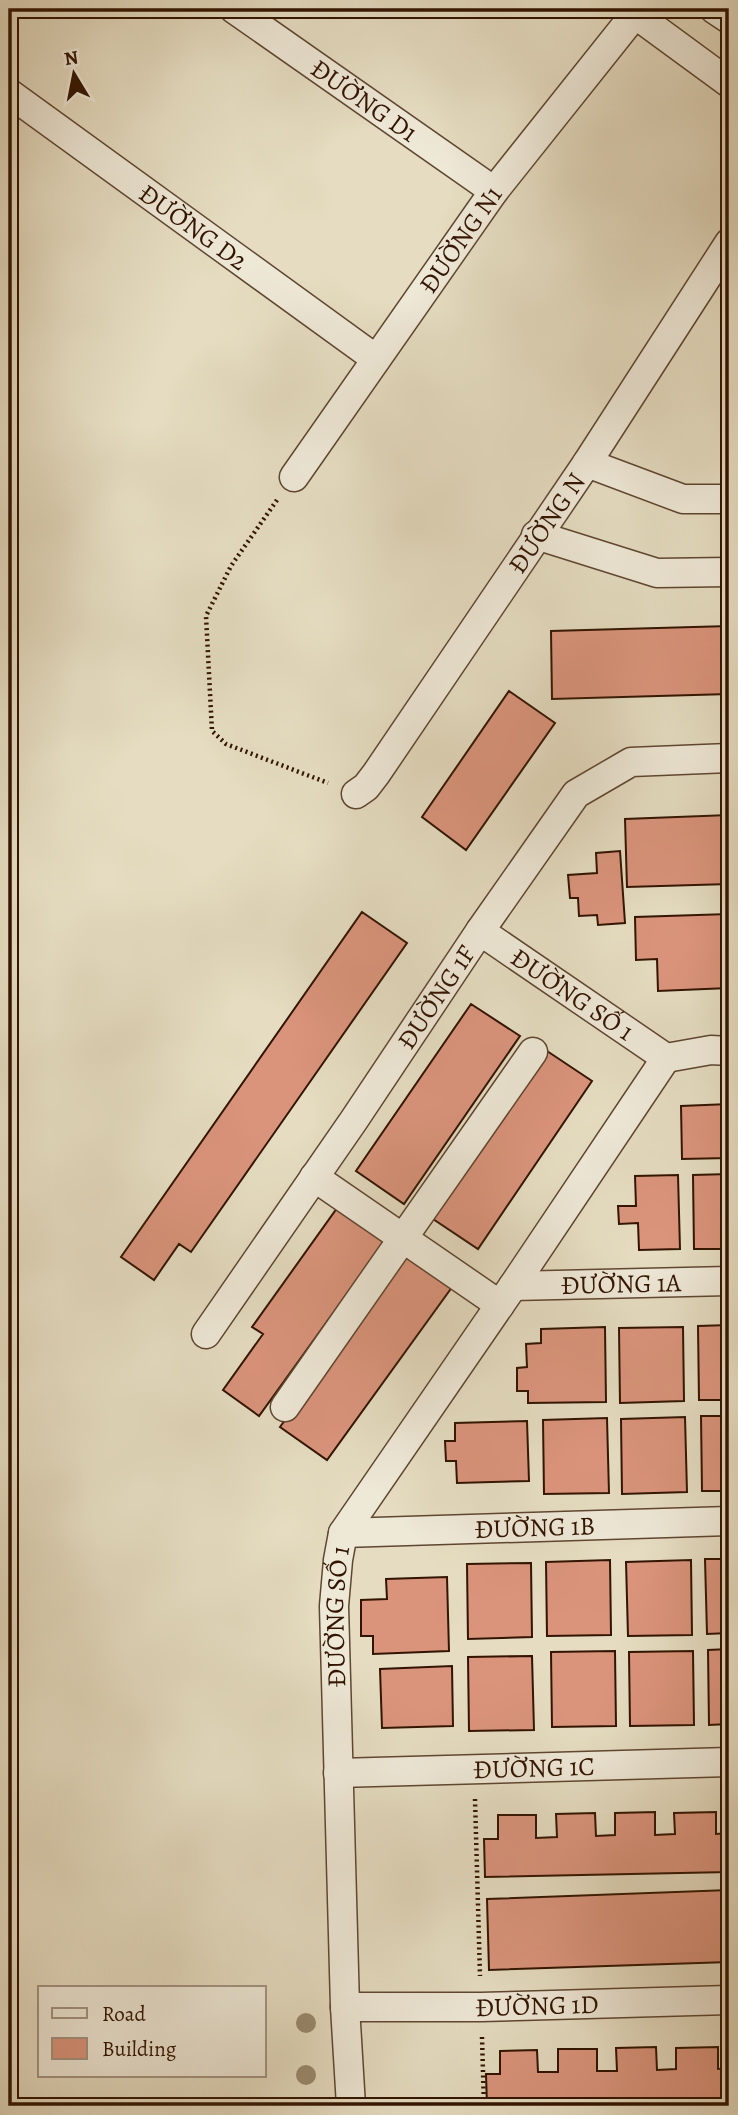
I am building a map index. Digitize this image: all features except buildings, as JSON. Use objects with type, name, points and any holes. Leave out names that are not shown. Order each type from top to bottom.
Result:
[{"type":"street","name":"ĐƯỜNG D1","points":[[234,9],[494,191]]},
{"type":"street","points":[[714,9],[729,19]]},
{"type":"street","name":"ĐƯỜNG N1","points":[[294,477],[494,191],[634,10]]},
{"type":"street","points":[[634,10],[729,83]]},
{"type":"street","name":"ĐƯỜNG D2","points":[[9,93],[376,359]]},
{"type":"street","name":"ĐƯỜNG N","points":[[356,794],[366,787],[376,774],[587,463],[729,243]]},
{"type":"street","points":[[587,463],[683,499],[729,499]]},
{"type":"street","points":[[536,535],[657,573],[729,572]]},
{"type":"street","name":"ĐƯỜNG 1F","points":[[206,1334],[576,794],[631,762],[729,758]]},
{"type":"street","name":"ĐƯỜNG SỐ 1","points":[[351,2106],[345,2007],[334,1606],[343,1533],[666,1058],[480,931]]},
{"type":"street","points":[[666,1058],[711,1050],[729,1051]]},
{"type":"street","points":[[285,1407],[533,1052]]},
{"type":"street","points":[[314,1177],[402,1238],[507,1295]]},
{"type":"street","name":"ĐƯỜNG 1A","points":[[507,1295],[729,1282]]},
{"type":"street","name":"ĐƯỜNG 1B","points":[[343,1533],[729,1521]]},
{"type":"street","name":"ĐƯỜNG 1C","points":[[338,1773],[729,1762]]},
{"type":"street","name":"ĐƯỜNG 1D","points":[[345,2007],[481,2007],[729,2000]]},
{"type":"path","points":[[294,477],[230,566],[206,616],[212,731],[226,744],[356,794]]},
{"type":"path","points":[[474,1769],[484,2106]]}]
